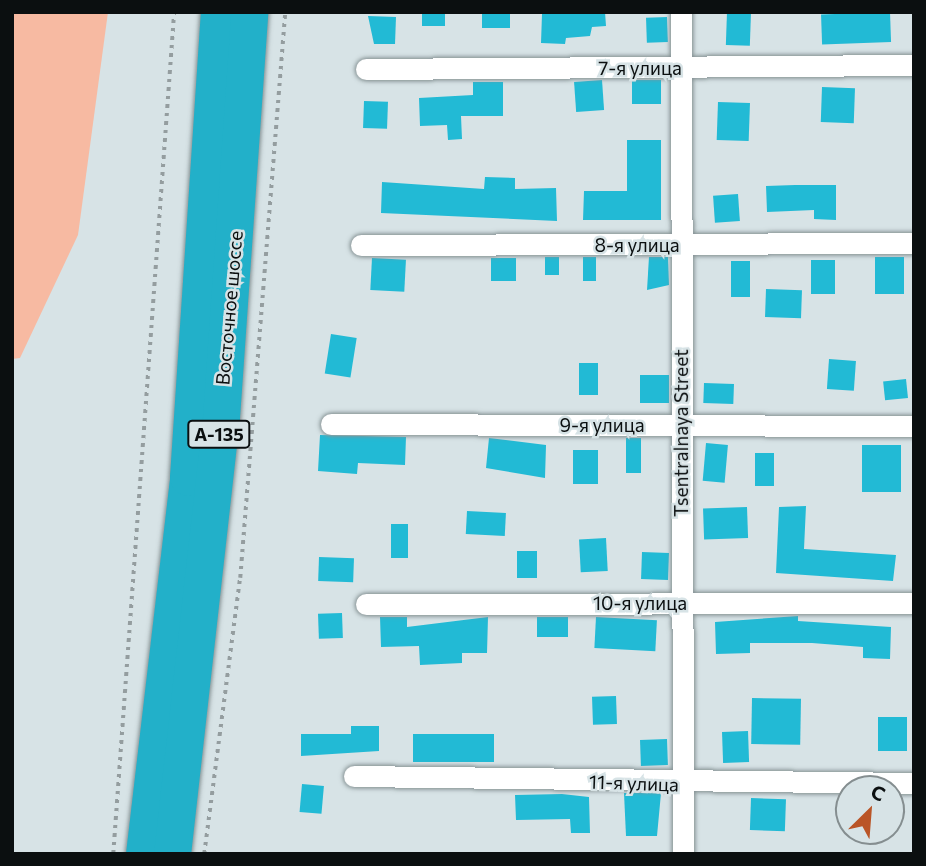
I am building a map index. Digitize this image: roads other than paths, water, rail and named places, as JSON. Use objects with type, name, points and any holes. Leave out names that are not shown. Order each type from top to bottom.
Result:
[{"type":"highway","name":"Восточное шоссе","points":[[145,854],[188,477],[219,12]]},
{"type":"highway","name":"Восточное шоссе","points":[[172,854],[220,417],[248,12]]},
{"type":"street","name":"Tsentralnaya Street","points":[[681,12],[682,854]]},
{"type":"street","name":"7-я улица","points":[[366,69],[914,65]]},
{"type":"street","name":"8-я улица","points":[[360,245],[681,246],[914,243]]},
{"type":"street","name":"9-я улица","points":[[331,424],[914,426]]},
{"type":"street","name":"10-я улица","points":[[366,604],[914,603]]},
{"type":"street","name":"11-я улица","points":[[354,776],[682,785],[914,783]]}]
